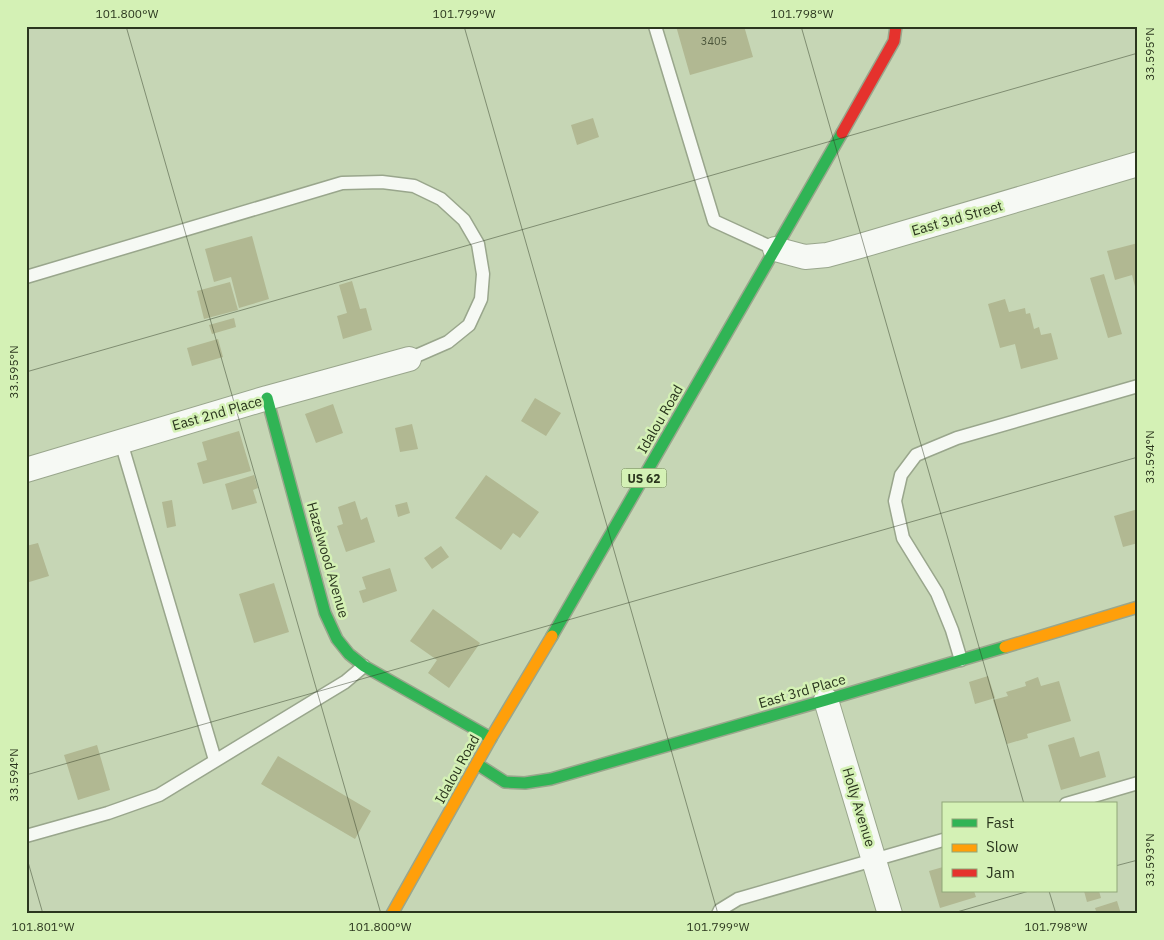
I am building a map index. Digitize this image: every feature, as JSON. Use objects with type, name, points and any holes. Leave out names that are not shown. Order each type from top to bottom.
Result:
[{"type":"street","name":"Idalou Road","points":[[392,914],[491,738],[577,594],[901,29]]},
{"type":"street","name":"East 3rd Street","points":[[775,249],[805,257],[827,255],[1138,164]]},
{"type":"street","name":"East 2nd Place","points":[[26,470],[267,398],[409,359]]},
{"type":"street","name":"Hazelwood Avenue","points":[[267,398],[325,613],[337,639],[349,654],[370,670],[491,738]]},
{"type":"street","name":"East 3rd Place","points":[[477,764],[505,782],[525,783],[551,779],[826,700],[1138,607]]},
{"type":"street","name":"Holly Avenue","points":[[826,700],[890,914]]},
{"type":"lane","points":[[654,26],[714,221],[775,249]]},
{"type":"lane","points":[[26,277],[342,183],[382,182],[414,186],[442,199],[464,220],[478,244],[483,274],[481,299],[470,325],[448,342],[409,359]]},
{"type":"lane","points":[[961,660],[952,630],[937,593],[903,538],[895,501],[901,474],[916,455],[958,438],[1138,386]]},
{"type":"lane","points":[[121,442],[215,760]]},
{"type":"lane","points":[[26,836],[108,813],[159,795],[345,682],[364,666]]},
{"type":"lane","points":[[1073,802],[1138,783]]},
{"type":"lane","points":[[718,914],[720,910],[738,899],[942,840]]},
{"type":"building","points":[[676,26],[744,26],[753,57],[690,75]]},
{"type":"building","points":[[593,118],[599,137],[577,145],[571,125]]},
{"type":"building","points":[[252,236],[269,299],[239,308],[231,277],[214,282],[205,249]]},
{"type":"building","points":[[1138,243],[1137,294],[1132,275],[1115,280],[1107,251]]},
{"type":"building","points":[[1104,274],[1122,334],[1108,338],[1090,278]]},
{"type":"building","points":[[352,281],[360,309],[366,308],[372,330],[343,339],[337,316],[347,313],[339,285]]},
{"type":"building","points":[[230,282],[238,310],[204,319],[197,291]]},
{"type":"building","points":[[1005,299],[1009,312],[1025,308],[1026,314],[1030,313],[1034,329],[1039,327],[1041,335],[1051,333],[1058,359],[1021,369],[1015,344],[1000,348],[988,304]]},
{"type":"building","points":[[234,318],[236,327],[212,334],[209,325]]},
{"type":"building","points":[[218,339],[223,357],[192,366],[187,348]]},
{"type":"building","points":[[535,398],[561,413],[546,436],[521,421]]},
{"type":"building","points":[[333,404],[343,433],[316,443],[305,414]]},
{"type":"building","points":[[412,424],[418,449],[400,452],[395,428]]},
{"type":"building","points":[[239,431],[251,471],[203,484],[197,463],[207,460],[202,442]]},
{"type":"building","points":[[254,475],[258,488],[253,490],[257,503],[232,510],[225,484]]},
{"type":"building","points":[[486,475],[539,512],[520,538],[513,533],[501,550],[455,518]]},
{"type":"building","points":[[172,500],[176,526],[167,528],[162,502]]},
{"type":"building","points":[[355,501],[361,520],[367,517],[375,542],[346,552],[337,526],[343,524],[338,507]]},
{"type":"building","points":[[407,502],[410,513],[398,517],[395,505]]},
{"type":"building","points":[[1138,509],[1138,543],[1123,547],[1114,516]]},
{"type":"building","points":[[38,543],[49,576],[26,583],[26,546]]},
{"type":"building","points":[[441,546],[449,557],[432,569],[424,558]]},
{"type":"building","points":[[390,568],[397,591],[363,603],[359,591],[366,589],[362,577]]},
{"type":"building","points":[[274,583],[289,632],[254,643],[239,594]]},
{"type":"building","points":[[433,609],[480,643],[449,688],[428,673],[437,660],[410,641]]},
{"type":"building","points":[[988,676],[995,698],[975,704],[969,682]]},
{"type":"building","points":[[1038,677],[1041,686],[1059,681],[1071,721],[1027,734],[1028,738],[1007,744],[993,700],[1008,696],[1006,692],[1026,686],[1025,682]]},
{"type":"building","points":[[1074,737],[1080,757],[1099,751],[1106,777],[1061,790],[1048,745]]},
{"type":"building","points":[[97,745],[110,790],[78,800],[64,755]]},
{"type":"building","points":[[278,756],[371,811],[355,839],[261,784]]},
{"type":"building","points":[[942,867],[942,892],[974,892],[976,897],[940,908],[929,871]]},
{"type":"building","points":[[1084,892],[1099,892],[1101,898],[1087,902]]},
{"type":"building","points":[[1117,901],[1121,914],[1097,914],[1095,908]]},
{"type":"traffic: fast","points":[[552,636],[842,133]]},
{"type":"traffic: fast","points":[[267,398],[325,613],[337,639],[349,654],[364,666],[491,738]]},
{"type":"traffic: fast","points":[[477,764],[505,782],[525,783],[551,779],[1005,647]]},
{"type":"traffic: slow","points":[[1005,647],[1138,607]]},
{"type":"traffic: slow","points":[[392,914],[491,738],[552,636]]},
{"type":"traffic: jam","points":[[842,133],[894,41],[896,26]]}]
